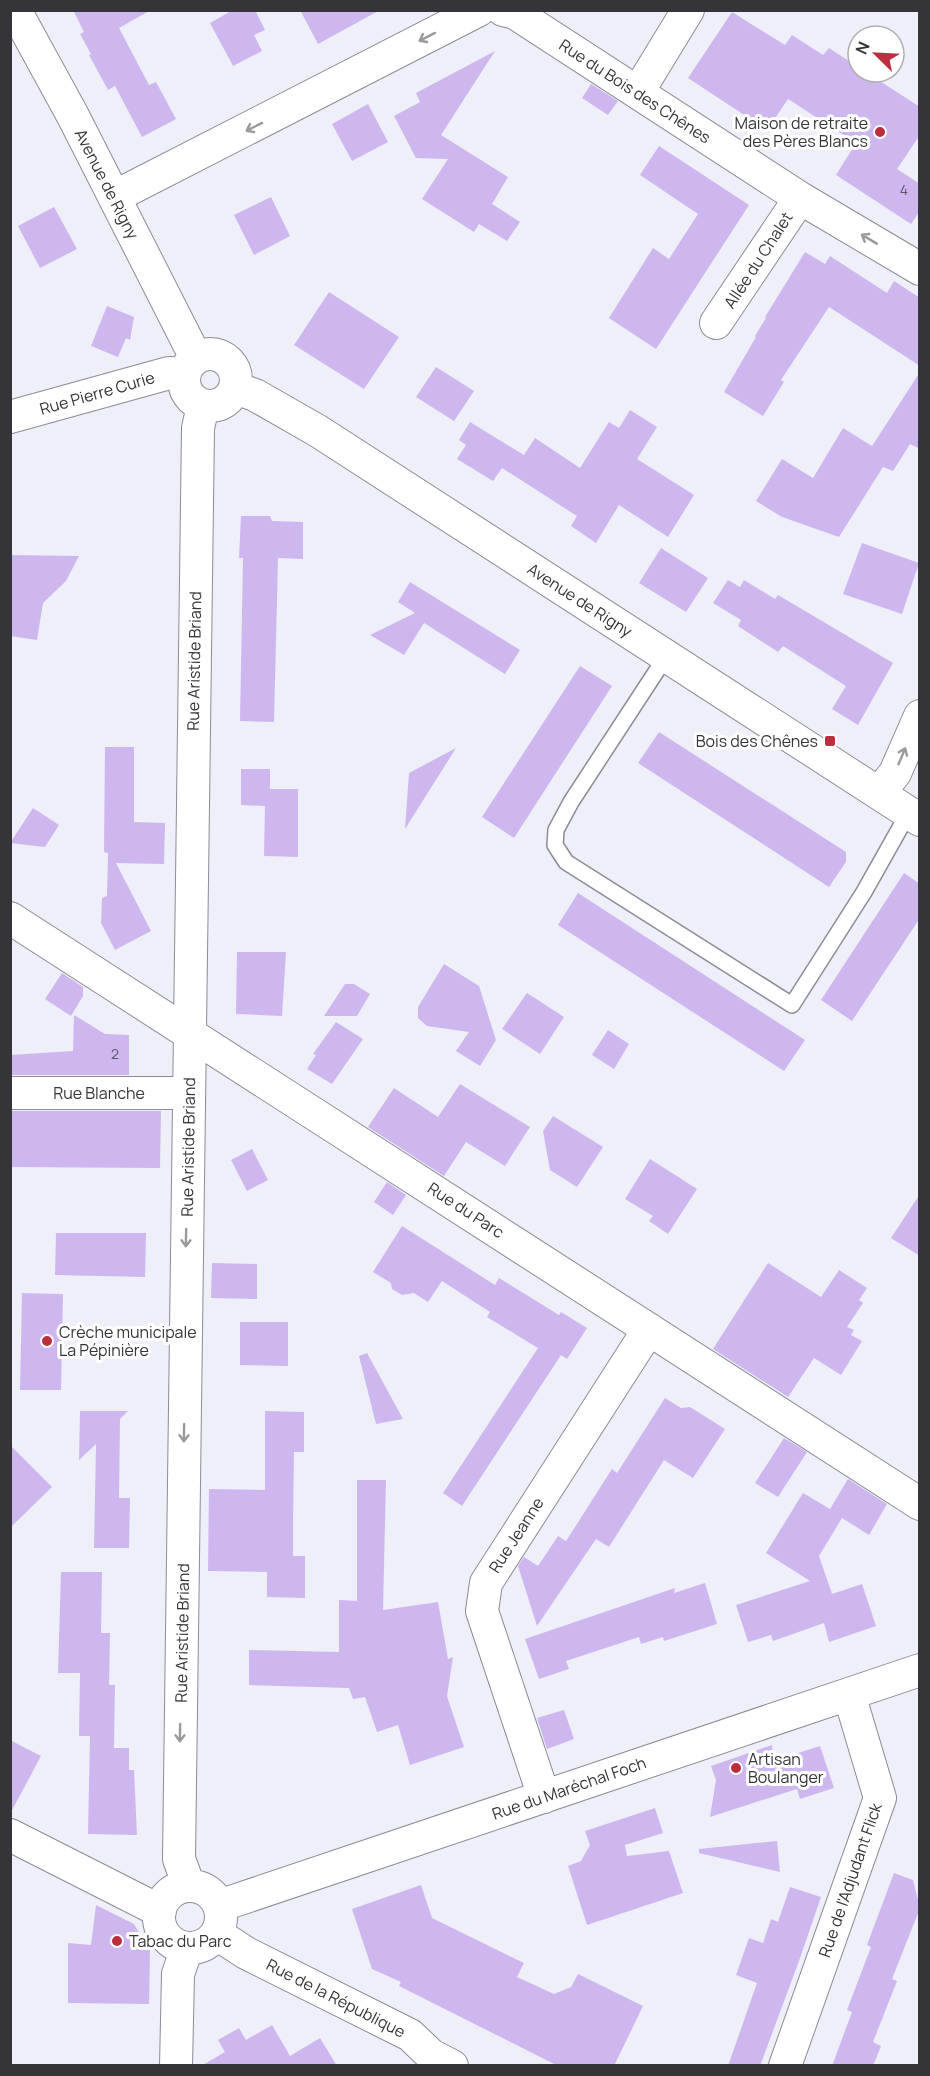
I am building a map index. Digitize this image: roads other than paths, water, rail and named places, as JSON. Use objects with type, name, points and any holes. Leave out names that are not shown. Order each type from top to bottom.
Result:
[{"type":"street","name":"Avenue de Rigny","points":[[15,10],[114,197],[190,366]]},
{"type":"street","points":[[114,197],[479,10]]},
{"type":"street","name":"Rue du Bois des Chênes","points":[[503,10],[515,13],[800,198],[920,269]]},
{"type":"street","points":[[638,92],[688,10]]},
{"type":"street","name":"Allée du Chalet","points":[[716,323],[800,198]]},
{"type":"street","points":[[216,354],[226,359],[236,377],[235,388],[223,404],[203,406],[187,393],[190,366],[216,354]]},
{"type":"street","name":"Rue Pierre Curie","points":[[10,417],[190,366]]},
{"type":"street","name":"Avenue de Rigny","points":[[235,388],[255,395],[318,431],[914,816]]},
{"type":"street","name":"Rue Aristide Briand","points":[[189,1886],[179,1859],[198,428],[203,406]]},
{"type":"street","points":[[880,792],[895,773],[920,716]]},
{"type":"street","name":"Rue du Parc","points":[[10,918],[920,1504]]},
{"type":"street","name":"Rue Blanche","points":[[10,1093],[188,1093]]},
{"type":"street","name":"Rue Jeanne","points":[[544,1797],[482,1611],[486,1583],[649,1329]]},
{"type":"street","name":"Rue du Maréchal Foch","points":[[218,1920],[544,1797],[920,1670]]},
{"type":"street","name":"Rue de l'Adjudant Flick","points":[[785,2066],[880,1798],[849,1694]]},
{"type":"street","points":[[10,1835],[160,1911]]},
{"type":"street","points":[[189,1886],[208,1891],[218,1920],[204,1946],[186,1948],[178,1946],[165,1936],[159,1920],[160,1911],[170,1893],[189,1886]]},
{"type":"street","name":"Rue de la République","points":[[218,1920],[246,1953],[410,2035],[431,2055],[452,2066]]},
{"type":"street","points":[[176,2066],[178,1974],[186,1948]]},
{"type":"lane","points":[[667,655],[555,830],[555,845],[566,862],[792,1005],[914,816]]},
{"type":"place","name":"Maison de retraite des Pères Blancs","points":[[880,132]]},
{"type":"place","name":"Bois des Chênes","points":[[830,741]]},
{"type":"place","name":"Crèche municipale La Pépinière","points":[[47,1341]]},
{"type":"place","name":"Artisan Boulanger","points":[[736,1768]]},
{"type":"place","name":"Tabac du Parc","points":[[117,1941]]}]
